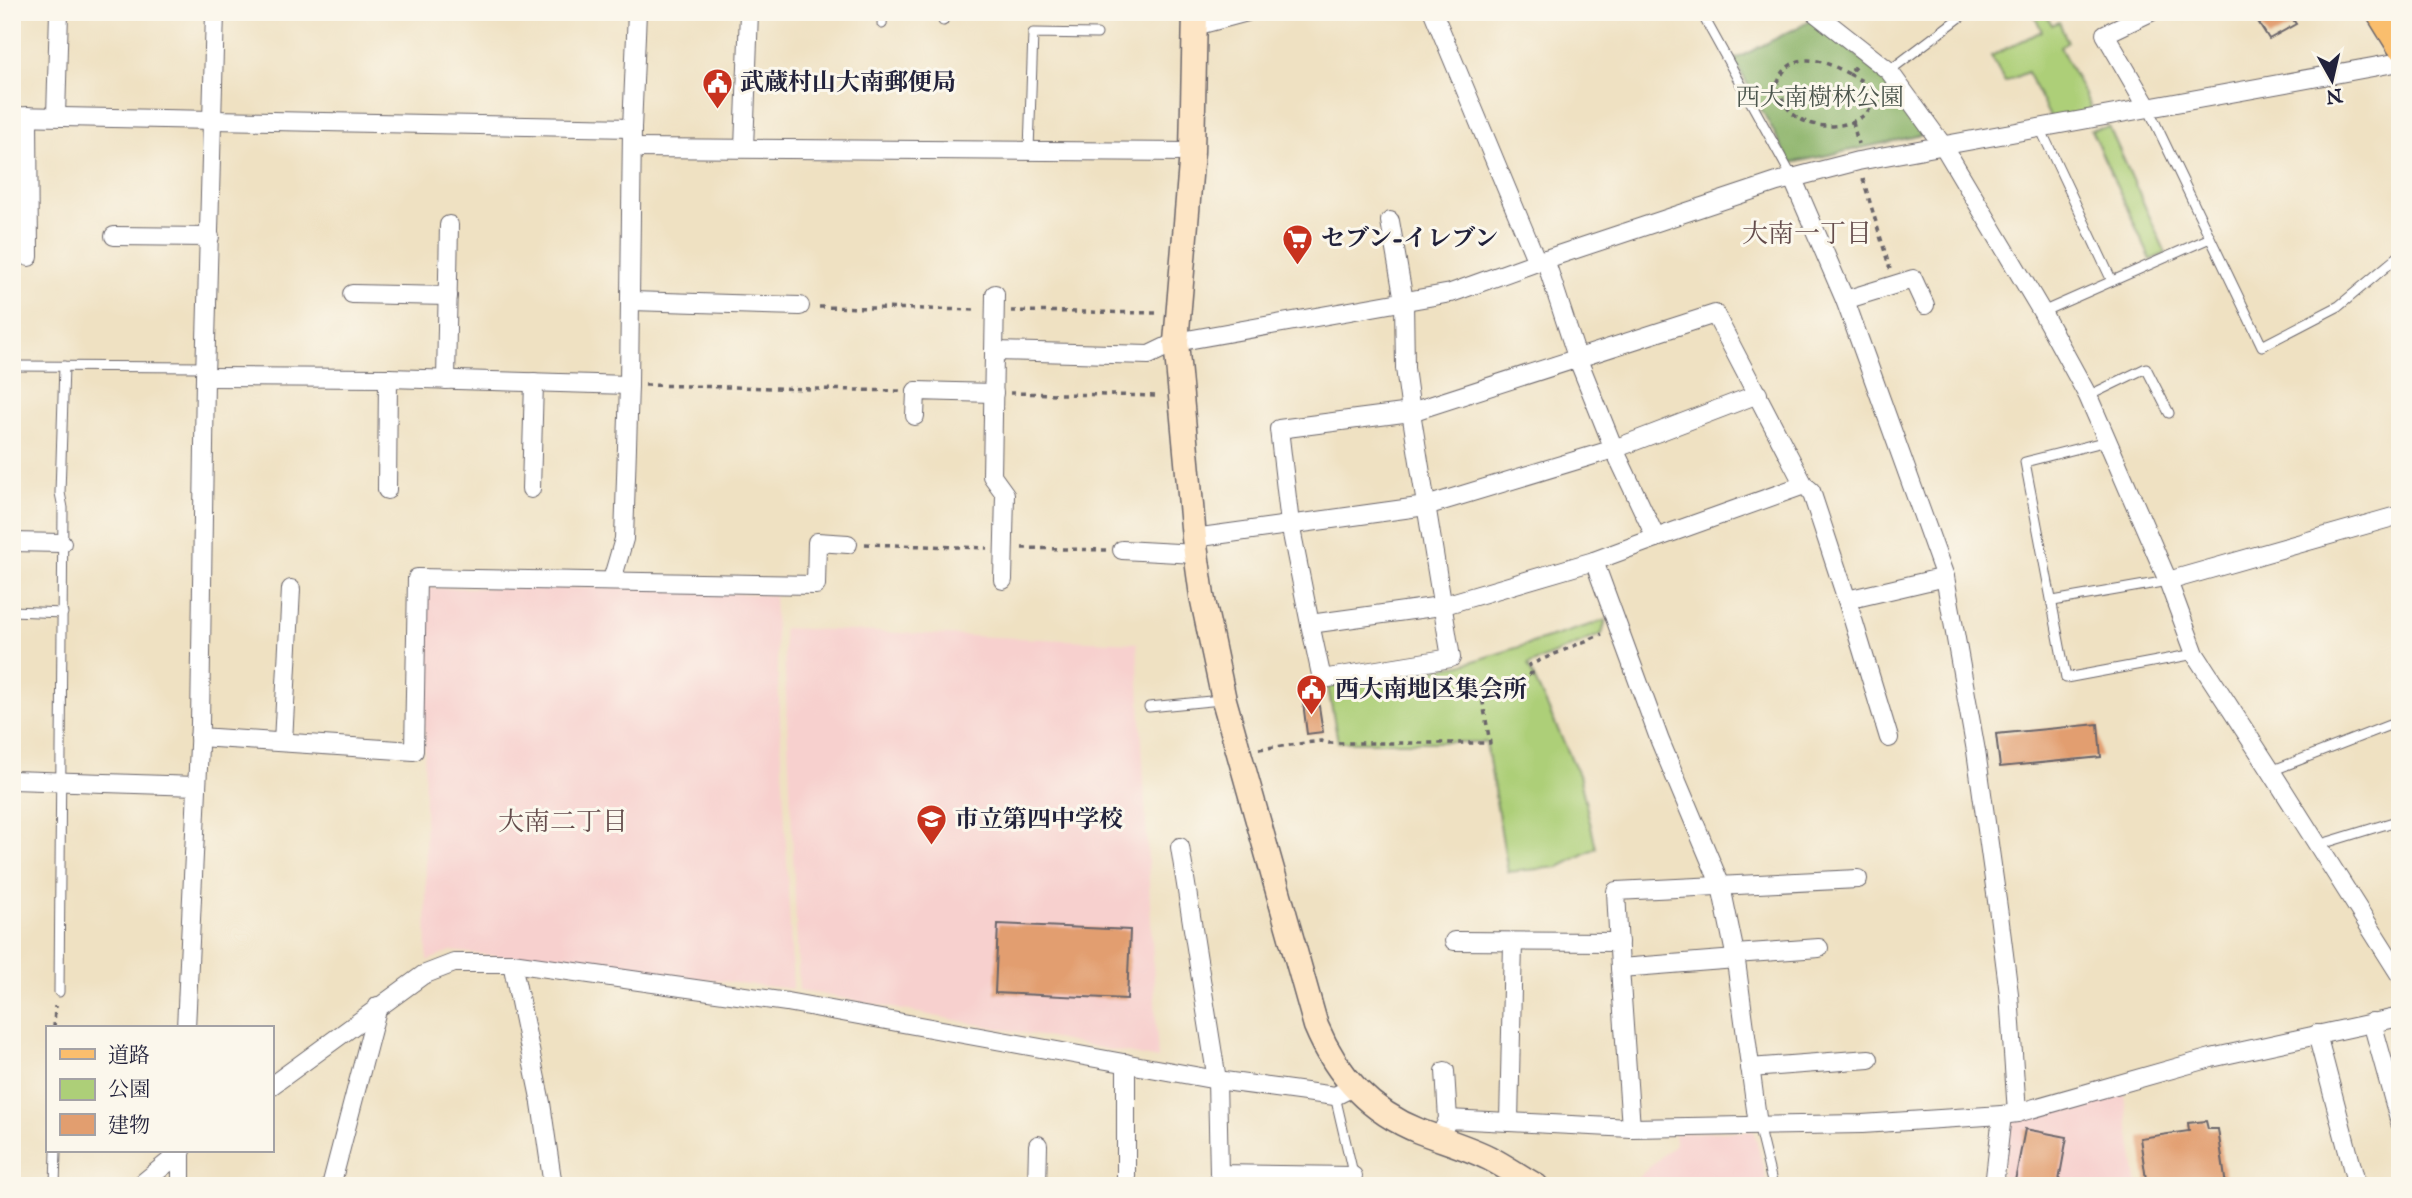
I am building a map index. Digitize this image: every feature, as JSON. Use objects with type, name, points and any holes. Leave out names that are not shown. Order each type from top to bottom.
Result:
[{"type":"main road","points":[[2379,12],[2400,47]]},
{"type":"street","points":[[57,116],[59,12]]},
{"type":"street","points":[[186,1026],[199,737],[215,12]]},
{"type":"street","points":[[612,580],[624,539],[631,301],[632,128],[637,12]]},
{"type":"street","points":[[744,148],[749,12]]},
{"type":"street","points":[[1247,12],[1195,19],[1192,152],[1176,342],[1179,397],[1202,596],[1224,700],[1315,1026],[1344,1091]]},
{"type":"street","points":[[1433,12],[1541,260],[1614,449],[1656,538]]},
{"type":"street","points":[[1814,12],[1889,71],[1944,146],[2088,396],[2168,581],[2195,654],[2400,975]]},
{"type":"street","points":[[2148,108],[2105,34],[2151,12]]},
{"type":"street","points":[[994,351],[1149,355],[1176,342],[1451,293],[1541,260],[1792,177],[1858,161],[2400,62]]},
{"type":"street","points":[[29,257],[20,116],[632,128]]},
{"type":"street","points":[[632,148],[1192,152]]},
{"type":"street","points":[[1792,177],[1845,300],[1945,576],[1976,751],[2008,994],[2010,1114],[1994,1186]]},
{"type":"street","points":[[1390,221],[1404,301],[1405,368],[1411,412],[1451,657],[1322,679],[1290,524],[1279,429],[1411,412],[1715,314],[1804,485],[1811,491],[1889,738]]},
{"type":"street","points":[[446,380],[449,225]]},
{"type":"street","points":[[114,236],[209,237]]},
{"type":"street","points":[[1845,300],[1913,279],[1925,304]]},
{"type":"street","points":[[352,294],[447,296]]},
{"type":"street","points":[[995,294],[992,476],[1006,494],[1003,580]]},
{"type":"street","points":[[631,301],[800,306]]},
{"type":"street","points":[[205,372],[629,384]]},
{"type":"street","points":[[387,490],[388,378]]},
{"type":"street","points":[[531,489],[534,382]]},
{"type":"street","points":[[915,416],[916,391],[994,393]]},
{"type":"street","points":[[1122,550],[1195,546],[1290,524],[1426,506],[1614,449],[1758,394]]},
{"type":"street","points":[[1310,624],[1441,606],[1594,561],[1804,485]]},
{"type":"street","points":[[2168,581],[2400,515]]},
{"type":"street","points":[[12,542],[62,542]]},
{"type":"street","points":[[199,737],[414,751],[417,578],[816,585],[817,542],[848,544]]},
{"type":"street","points":[[1594,561],[1660,741],[1721,886],[1735,957],[1758,1125]]},
{"type":"street","points":[[1847,600],[1945,576]]},
{"type":"street","points":[[283,742],[291,589]]},
{"type":"street","points":[[12,780],[197,786]]},
{"type":"street","points":[[1180,847],[1217,1080],[1219,1174],[1354,1181]]},
{"type":"street","points":[[1632,1128],[1616,891],[1858,879]]},
{"type":"street","points":[[1454,941],[1619,942]]},
{"type":"street","points":[[1509,1122],[1513,942]]},
{"type":"street","points":[[1620,968],[1819,948]]},
{"type":"street","points":[[273,1085],[423,975],[454,963],[512,963],[787,1002],[1217,1080],[1344,1091],[1392,1118],[1444,1129],[1509,1122],[1632,1128],[1862,1124],[2010,1114],[2211,1058],[2400,1017]]},
{"type":"street","points":[[512,963],[541,1103],[553,1186]]},
{"type":"street","points":[[331,1186],[379,1006]]},
{"type":"street","points":[[2372,1022],[2400,1123]]},
{"type":"street","points":[[2317,1034],[2357,1186]]},
{"type":"street","points":[[1750,1068],[1869,1059]]},
{"type":"street","points":[[1126,1063],[1126,1186]]},
{"type":"street","points":[[1444,1129],[1445,1071]]},
{"type":"street","points":[[1444,1129],[1536,1186]]},
{"type":"street","points":[[1037,1186],[1038,1145]]},
{"type":"street","points":[[139,1186],[181,1152]]},
{"type":"street","points":[[181,1186],[182,1152]]},
{"type":"lane","points":[[883,12],[883,24]]},
{"type":"lane","points":[[1701,12],[1792,177]]},
{"type":"lane","points":[[1889,71],[1967,12]]},
{"type":"lane","points":[[1029,150],[1033,33],[1097,34]]},
{"type":"lane","points":[[2148,108],[2262,346],[2339,306],[2400,255]]},
{"type":"lane","points":[[2040,128],[2112,281]]},
{"type":"lane","points":[[2042,312],[2210,238]]},
{"type":"lane","points":[[12,366],[205,372]]},
{"type":"lane","points":[[59,992],[63,612],[63,508],[60,493],[64,366]]},
{"type":"lane","points":[[2088,396],[2146,368],[2169,412]]},
{"type":"lane","points":[[2107,441],[2025,462],[2066,678],[2195,654]]},
{"type":"lane","points":[[2053,601],[2168,581]]},
{"type":"lane","points":[[12,611],[63,612]]},
{"type":"lane","points":[[1149,707],[1224,700]]},
{"type":"lane","points":[[2272,771],[2400,721]]},
{"type":"lane","points":[[2318,845],[2400,820]]},
{"type":"lane","points":[[1344,1091],[1354,1181]]},
{"type":"lane","points":[[1758,1125],[1773,1186]]},
{"type":"lane","points":[[55,1186],[56,1152]]},
{"type":"path","points":[[1849,74],[1866,54]]},
{"type":"path","points":[[1799,61],[1818,61],[1849,74],[1870,85],[1877,97],[1867,114],[1853,122],[1836,126],[1815,124],[1797,118],[1784,104],[1777,85],[1780,73],[1799,61]]},
{"type":"path","points":[[1858,161],[1895,284]]},
{"type":"path","points":[[629,384],[916,391]]},
{"type":"path","points":[[994,393],[1179,397]]},
{"type":"path","points":[[1240,752],[1321,741],[1490,743],[1482,697],[1532,673],[1529,665],[1620,627]]},
{"type":"path","points":[[54,1026],[55,998],[59,992]]},
{"type":"shaded area","points":[[622,587],[774,595],[793,989],[451,951],[427,961],[422,588]]},
{"type":"shaded area","points":[[783,628],[1137,643],[1158,1059],[799,990]]},
{"type":"shaded area","points":[[2123,1088],[2138,1186],[2000,1186],[2010,1121]]},
{"type":"shaded area","points":[[1754,1131],[1768,1186],[1629,1186],[1675,1144],[1674,1133]]},
{"type":"green space","points":[[2033,12],[2045,12],[2052,25],[2059,22],[2068,42],[2060,47],[2093,111],[2051,119],[2027,72],[2005,82],[1991,56],[2042,31]]},
{"type":"green space","name":"西大南樹林公園","points":[[1812,20],[1890,86],[1931,133],[1791,163],[1734,60]]},
{"type":"green space","points":[[2109,127],[2166,253],[2151,260],[2091,130]]},
{"type":"green space","points":[[1606,620],[1602,634],[1528,665],[1579,775],[1596,848],[1559,867],[1508,872],[1486,742],[1338,742],[1328,687],[1461,665]]},
{"type":"building","points":[[2252,12],[2288,12],[2296,24],[2269,39]]},
{"type":"building","points":[[1318,700],[1323,732],[1307,734],[1303,702]]},
{"type":"building","points":[[2098,724],[2101,757],[2000,767],[1996,734]]},
{"type":"building","points":[[998,924],[1130,930],[1127,999],[995,993]]},
{"type":"building","points":[[2206,1121],[2208,1129],[2218,1129],[2226,1186],[2147,1186],[2140,1138],[2189,1131],[2188,1123]]},
{"type":"building","points":[[2025,1129],[2067,1137],[2058,1186],[2014,1186]]},
{"type":"place","name":"武蔵村山大南郵便局","points":[[717,110]]},
{"type":"place","name":"セブン-イレブン","points":[[1298,266]]},
{"type":"place","name":"西大南地区集会所","points":[[1312,717]]},
{"type":"place","name":"市立第四中学校","points":[[932,847]]},
{"type":"district","name":"大南一丁目","points":[[1807,234]]},
{"type":"district","name":"大南二丁目","points":[[563,822]]}]
